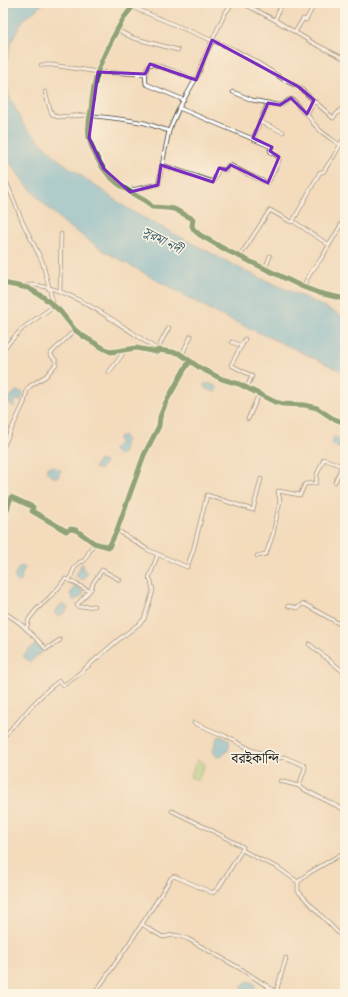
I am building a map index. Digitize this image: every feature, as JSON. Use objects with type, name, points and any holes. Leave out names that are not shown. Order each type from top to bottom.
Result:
[{"type":"street","points":[[137,3],[125,16],[104,56],[92,96],[89,138],[98,159],[112,179],[120,186],[148,201],[152,207],[174,209],[193,218],[192,226],[194,230],[226,250],[303,287],[319,293],[345,298]]},
{"type":"street","points":[[130,192],[146,186],[158,185],[169,131],[179,108],[195,80],[212,40],[233,3]]},
{"type":"street","points":[[242,3],[345,59]]},
{"type":"street","points":[[275,20],[282,3]]},
{"type":"street","points":[[294,32],[303,19],[306,20],[315,3]]},
{"type":"street","points":[[132,7],[235,50],[255,61],[286,81],[299,87],[333,118],[345,105]]},
{"type":"street","points":[[117,30],[133,38],[178,50]]},
{"type":"street","points":[[184,100],[145,83],[147,66],[150,64],[174,71],[195,80]]},
{"type":"street","points":[[41,65],[52,65],[98,72],[146,74]]},
{"type":"street","points":[[45,92],[52,114],[57,117],[90,116],[128,120],[145,123],[169,131]]},
{"type":"street","points":[[233,92],[252,100],[280,106],[287,100],[291,100],[300,110],[307,114],[313,124],[320,131],[340,145]]},
{"type":"street","points":[[307,114],[314,100]]},
{"type":"street","points":[[253,138],[268,103]]},
{"type":"street","points":[[162,165],[213,182],[219,169],[226,170],[230,165],[248,175],[268,183],[279,161],[279,157],[271,152],[272,146],[219,126],[179,108]]},
{"type":"street","points":[[341,110],[345,113]]},
{"type":"street","points":[[260,122],[283,132]]},
{"type":"street","points":[[293,221],[320,172],[323,172],[345,136]]},
{"type":"street","points":[[3,176],[23,223],[42,261],[54,306]]},
{"type":"street","points":[[240,256],[270,210],[291,222],[293,221],[329,245]]},
{"type":"street","points":[[303,287],[344,220]]},
{"type":"street","points":[[60,292],[61,234]]},
{"type":"street","points":[[265,269],[270,256]]},
{"type":"street","points":[[3,283],[28,288],[42,296],[60,311],[75,330],[111,352],[136,348],[158,352],[163,338],[169,328]]},
{"type":"street","points":[[20,287],[35,285],[50,288],[76,298],[95,308],[158,350],[179,353],[200,368],[222,379],[247,387],[274,402],[305,405],[317,408],[332,418],[345,424]]},
{"type":"street","points":[[3,350],[23,328],[54,306]]},
{"type":"street","points":[[3,447],[24,403],[27,390],[30,386],[46,376],[56,364],[56,361],[50,354],[75,330]]},
{"type":"street","points":[[183,355],[191,336]]},
{"type":"street","points":[[245,339],[231,365],[252,376],[247,387]]},
{"type":"street","points":[[232,342],[242,346]]},
{"type":"street","points":[[109,372],[122,355],[122,350]]},
{"type":"street","points":[[3,519],[11,497],[33,508],[32,511],[66,531],[71,529],[76,530],[94,543],[109,547],[117,530],[144,454],[159,426],[160,417],[166,402],[190,361]]},
{"type":"street","points":[[248,419],[259,394]]},
{"type":"street","points":[[257,556],[266,554],[273,534],[280,501],[278,491],[300,495],[305,484],[316,483],[317,474],[324,459],[342,466]]},
{"type":"street","points":[[335,482],[342,466],[345,463]]},
{"type":"street","points":[[117,530],[148,550],[188,566],[207,495],[253,510],[261,479]]},
{"type":"street","points":[[69,580],[75,567],[80,562],[84,561],[94,543]]},
{"type":"street","points":[[3,737],[6,736],[50,687],[58,681],[64,685],[74,678],[144,619],[153,591],[149,578],[158,554]]},
{"type":"street","points":[[94,606],[79,607],[77,605],[89,592],[102,570],[120,580]]},
{"type":"street","points":[[26,629],[29,619],[36,610],[49,598],[65,579],[89,592]]},
{"type":"street","points":[[288,606],[298,608],[302,604],[306,605],[345,628]]},
{"type":"street","points":[[3,612],[13,617],[46,649],[60,640]]},
{"type":"street","points":[[309,644],[345,673]]},
{"type":"street","points":[[194,723],[225,736],[254,751],[303,764],[305,768],[299,786]]},
{"type":"street","points":[[280,782],[299,786],[345,810]]},
{"type":"street","points":[[172,811],[243,847],[242,850],[277,867],[298,882]]},
{"type":"street","points":[[94,994],[118,961],[171,878],[174,876],[213,893],[220,887],[242,850]]},
{"type":"street","points":[[298,882],[345,852]]},
{"type":"street","points":[[298,882],[298,891],[345,940]]},
{"type":"street","points":[[142,924],[163,937],[173,935],[188,939],[241,969],[276,993],[286,958]]},
{"type":"highlighted area","points":[[212,40],[299,87],[314,100],[307,114],[291,98],[280,105],[268,103],[253,138],[272,147],[270,151],[279,157],[268,183],[231,165],[226,170],[219,168],[213,182],[161,165],[158,185],[130,192],[104,169],[89,138],[98,72],[145,74],[150,64],[196,80]]},
{"type":"green space","points":[[197,760],[205,764],[198,780],[190,777]]},
{"type":"water","name":"সুরমা নদী","points":[[3,3],[44,3],[24,19],[11,42],[5,68],[9,96],[24,126],[59,160],[131,211],[247,272],[345,317],[345,373],[220,315],[104,251],[67,225],[44,204],[24,182],[3,153]]},
{"type":"water","points":[[205,383],[208,385],[209,383],[217,387],[215,392],[206,389],[206,387],[203,386]]},
{"type":"water","points":[[16,391],[22,392],[23,396],[21,401],[18,400],[14,402],[15,405],[13,407],[8,402],[8,399]]},
{"type":"water","points":[[123,435],[126,439],[124,445],[125,450],[120,456],[112,450],[119,444],[118,438]]},
{"type":"water","points":[[334,437],[345,442],[345,451],[331,444]]},
{"type":"water","points":[[101,460],[105,462],[100,470],[94,468],[98,461]]},
{"type":"water","points":[[53,466],[56,469],[61,470],[58,477],[52,477],[46,471],[48,467]]},
{"type":"water","points":[[81,564],[83,564],[83,569],[88,573],[82,580],[76,576]]},
{"type":"water","points":[[22,566],[25,568],[21,576],[23,579],[19,583],[14,578],[18,568]]},
{"type":"water","points":[[77,586],[84,594],[74,601],[70,594],[74,590],[74,587]]},
{"type":"water","points":[[61,604],[68,608],[65,613],[59,617],[54,613],[55,610],[58,610],[58,606],[60,607]]},
{"type":"water","points":[[38,643],[45,649],[30,662],[23,656],[28,650]]},
{"type":"water","points":[[221,736],[228,739],[230,742],[228,751],[226,751],[223,756],[217,757],[213,751],[217,737]]},
{"type":"water","points":[[249,981],[255,984],[255,988],[251,994],[244,994],[242,989],[243,986]]},
{"type":"cycle path","points":[[137,3],[130,9],[120,24],[104,56],[94,86],[89,120],[89,137],[94,153],[103,168],[110,177],[146,201],[152,207],[174,209],[193,219],[192,226],[194,230],[226,250],[303,287],[319,293],[345,299]]},
{"type":"cycle path","points":[[3,283],[28,288],[42,296],[60,311],[75,330],[111,352],[136,348],[157,352],[158,350],[179,353],[200,368],[222,379],[239,384],[275,402],[305,405],[317,408],[332,418],[345,423]]},
{"type":"cycle path","points":[[3,519],[11,497],[33,507],[32,511],[66,531],[71,529],[76,530],[94,543],[109,547],[117,530],[144,455],[159,426],[160,417],[166,402],[190,361]]},
{"type":"district","name":"বরইকান্দি","points":[[255,759]]}]
